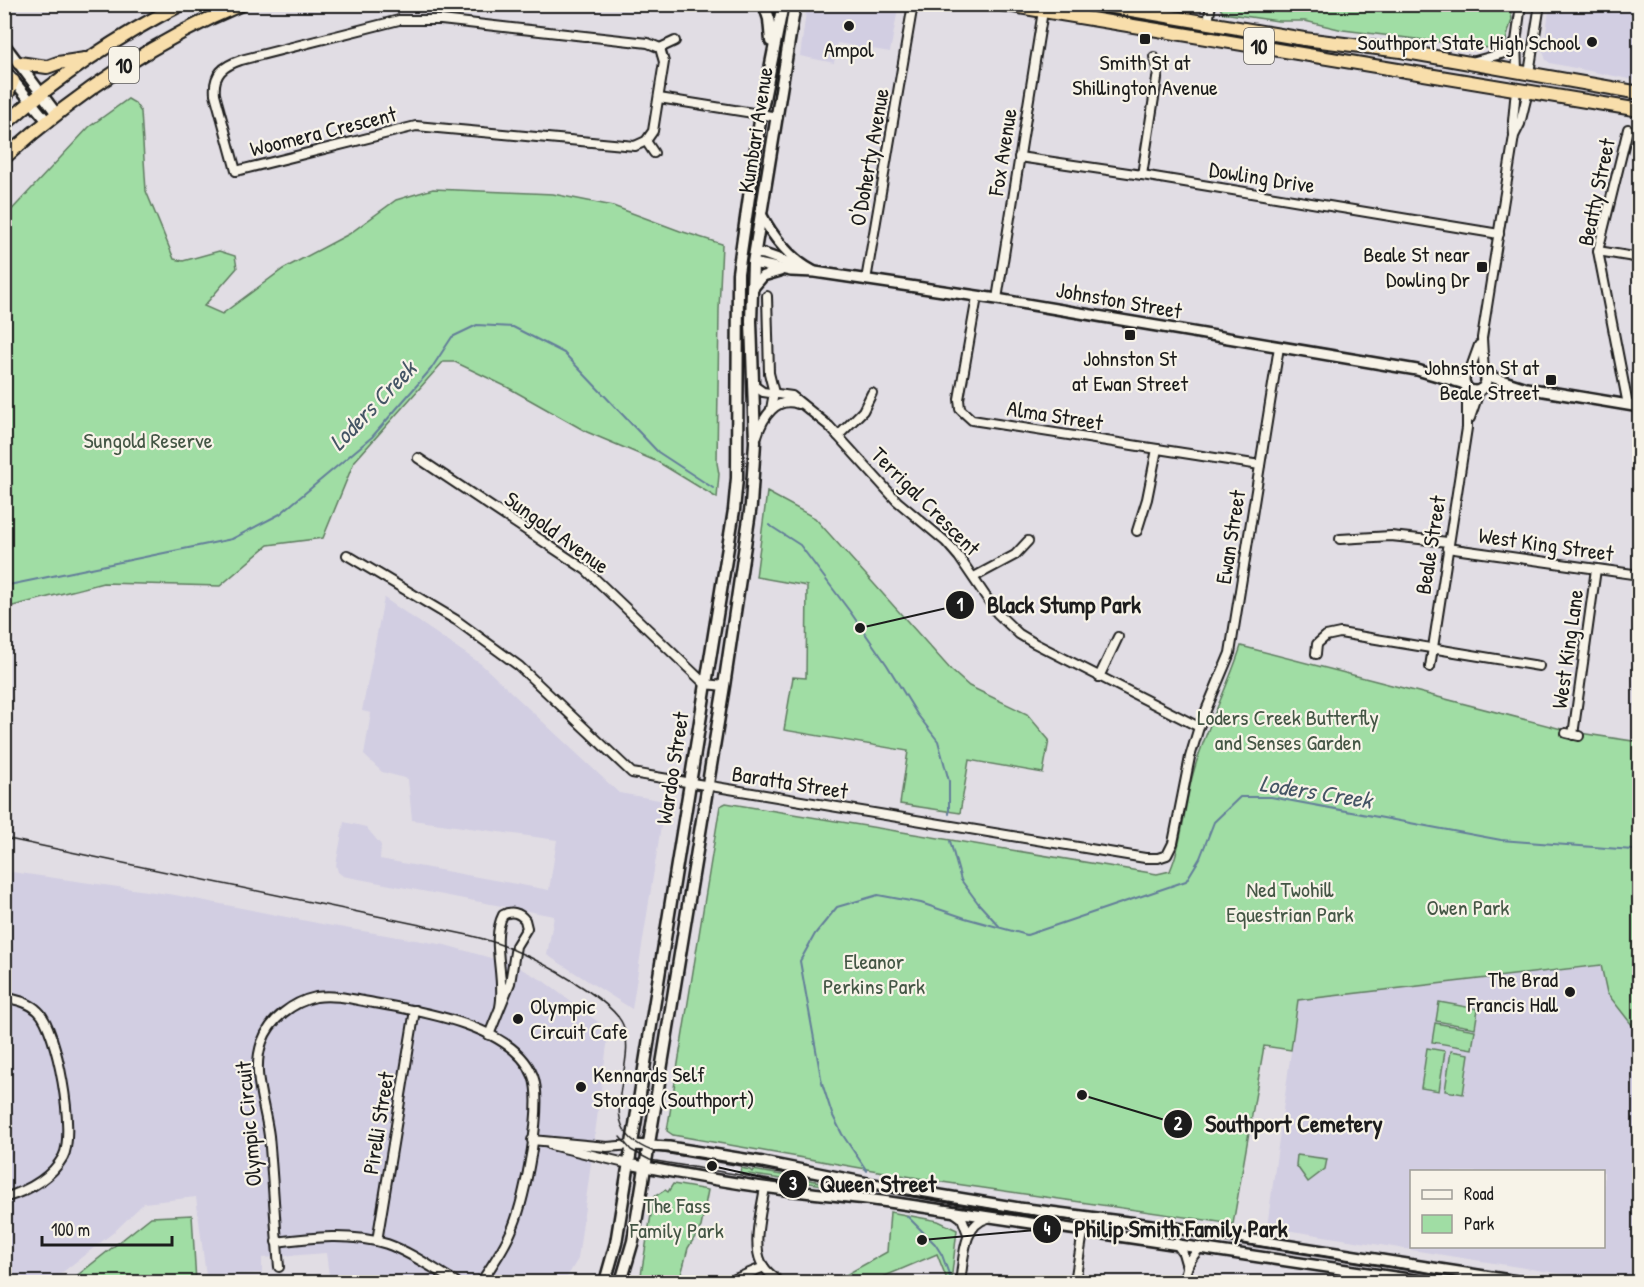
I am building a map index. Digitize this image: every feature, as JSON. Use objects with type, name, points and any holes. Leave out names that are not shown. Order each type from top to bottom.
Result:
[{"type":"highway","name":"10","points":[[4,125],[88,59],[144,24],[182,4]]},
{"type":"highway","name":"10","points":[[4,158],[51,117],[121,67],[197,24],[242,4]]},
{"type":"highway","name":"10","points":[[1001,4],[1640,110]]},
{"type":"highway","name":"10","points":[[1096,4],[1469,62],[1640,93]]},
{"type":"highway","points":[[19,63],[46,67],[57,63],[88,59]]},
{"type":"highway","points":[[1522,90],[1523,71]]},
{"type":"highway","points":[[4,102],[13,81]]},
{"type":"main road","points":[[764,4],[770,22],[771,57]]},
{"type":"main road","name":"Kumbari Avenue","points":[[739,256],[761,114],[783,4]]},
{"type":"main road","name":"Kumbari Avenue","points":[[754,258],[795,4]]},
{"type":"main road","points":[[739,256],[754,258]]},
{"type":"main road","name":"Wardoo Street","points":[[604,1282],[616,1243],[734,510],[737,478],[736,305],[739,256]]},
{"type":"main road","name":"Wardoo Street","points":[[621,1282],[632,1249],[724,686],[751,506],[755,442],[752,289],[754,258]]},
{"type":"street","name":"O'Doherty Avenue","points":[[866,280],[913,4]]},
{"type":"street","points":[[1208,23],[1211,4]]},
{"type":"street","points":[[1521,4],[1516,42],[1523,71]]},
{"type":"street","points":[[1523,71],[1540,4]]},
{"type":"street","name":"Fox Avenue","points":[[997,299],[1043,11]]},
{"type":"street","name":"Woomera Crescent","points":[[646,141],[635,146],[416,126],[236,171],[214,86],[216,77],[228,64],[399,20],[464,22],[648,43],[660,48]]},
{"type":"street","points":[[654,153],[646,141],[653,131],[659,98],[664,62],[660,48],[675,41]]},
{"type":"street","points":[[1469,62],[1503,54],[1516,42]]},
{"type":"street","points":[[4,44],[41,94],[51,117]]},
{"type":"street","points":[[1142,175],[1158,72],[1154,57]]},
{"type":"street","points":[[4,69],[31,102],[51,117]]},
{"type":"street","points":[[1481,389],[1485,382],[1482,338],[1514,136],[1513,124],[1522,90]]},
{"type":"street","points":[[659,98],[778,117]]},
{"type":"street","name":"Beatty Street","points":[[1628,129],[1598,251],[1629,405]]},
{"type":"street","name":"Dowling Drive","points":[[1018,157],[1142,175],[1498,234]]},
{"type":"street","points":[[761,214],[790,254],[803,266],[815,272]]},
{"type":"street","points":[[1598,251],[1640,258]]},
{"type":"street","name":"Johnston Street","points":[[754,258],[764,254],[815,272]]},
{"type":"street","name":"Johnston Street","points":[[754,258],[791,271],[815,272],[997,299],[1417,370],[1468,371]]},
{"type":"street","points":[[752,289],[761,277],[768,273],[791,271]]},
{"type":"street","points":[[755,442],[761,425],[771,409],[774,393],[769,374],[767,296]]},
{"type":"street","name":"Alma Street","points":[[977,297],[959,399],[960,409],[972,420],[1260,465]]},
{"type":"street","points":[[1482,338],[1464,378],[1466,386],[1473,391],[1526,388]]},
{"type":"street","name":"Ewan Street","points":[[1199,727],[1230,653],[1279,347]]},
{"type":"street","name":"Johnston Street","points":[[1417,370],[1466,386]]},
{"type":"street","points":[[1468,371],[1479,370],[1484,374],[1526,388],[1640,407]]},
{"type":"street","name":"Terrigal Crescent","points":[[753,385],[762,392],[792,396],[838,436],[897,501],[946,542],[974,577],[997,613],[1019,634],[1199,727]]},
{"type":"street","name":"Beale Street","points":[[1466,386],[1467,428]]},
{"type":"street","name":"Beale Street","points":[[1430,667],[1447,545],[1467,428],[1481,389]]},
{"type":"street","points":[[838,436],[865,408],[872,393]]},
{"type":"street","points":[[771,409],[788,402],[808,409]]},
{"type":"street","points":[[1137,531],[1147,499],[1157,449]]},
{"type":"street","name":"Sungold Avenue","points":[[418,458],[586,570],[705,684]]},
{"type":"street","name":"West King Street","points":[[1340,539],[1391,536],[1640,574]]},
{"type":"street","points":[[974,577],[1015,555],[1028,541]]},
{"type":"street","name":"Baratta Street","points":[[347,555],[456,620],[519,666],[632,773],[1145,858],[1158,858],[1167,855],[1173,843],[1189,758],[1199,727]]},
{"type":"street","name":"West King Lane","points":[[1573,735],[1596,569]]},
{"type":"street","points":[[1316,654],[1317,644],[1326,636],[1340,633],[1539,666]]},
{"type":"street","points":[[1099,677],[1118,637]]},
{"type":"street","points":[[705,684],[724,686]]},
{"type":"street","points":[[489,1035],[501,1007],[510,983],[516,946],[526,928],[524,918],[513,912],[503,915],[500,924],[499,949],[503,989],[501,1007]]},
{"type":"street","name":"Olympic Circuit","points":[[279,1267],[268,1135],[257,1072],[260,1050],[267,1031],[277,1019],[294,1006],[325,996],[415,1010],[454,1020],[510,1047],[521,1056],[533,1076],[538,1107],[537,1141],[514,1225],[481,1282]]},
{"type":"street","points":[[4,998],[19,1000],[29,1005],[39,1011],[46,1021],[65,1096],[69,1133],[64,1155],[50,1173],[36,1184],[4,1198]]},
{"type":"street","name":"Pirelli Street","points":[[377,1241],[415,1010]]},
{"type":"street","points":[[537,1141],[607,1147],[648,1145],[763,1162],[884,1186],[1019,1208],[1183,1229],[1523,1282]]},
{"type":"street","points":[[537,1141],[663,1172],[765,1187],[827,1193],[1083,1232],[1201,1246],[1428,1282]]},
{"type":"street","points":[[765,1187],[757,1243],[760,1261],[780,1282]]},
{"type":"street","points":[[955,1213],[962,1218],[968,1234],[960,1282]]},
{"type":"street","points":[[968,1234],[979,1221],[988,1218]]},
{"type":"street","points":[[1075,1282],[1083,1232]]},
{"type":"street","points":[[276,1242],[336,1237],[377,1241],[411,1254],[456,1282]]},
{"type":"street","points":[[1176,1243],[1183,1253],[1186,1267],[1184,1282]]},
{"type":"street","points":[[1186,1267],[1193,1254],[1201,1246]]},
{"type":"street","points":[[735,1279],[764,1267]]},
{"type":"shaded area","name":"Ampol","points":[[807,5],[897,5],[890,52],[837,43],[834,63],[800,56]]},
{"type":"shaded area","name":"Southport State High School","points":[[1550,5],[1639,5],[1639,81],[1550,63],[1546,60],[1543,51]]},
{"type":"shaded area","points":[[384,598],[481,664],[619,793],[665,801],[632,1009],[547,955],[554,916],[343,876],[338,872],[336,865],[344,822],[366,827],[381,845],[380,859],[549,890],[557,840],[412,820],[408,779],[382,772],[364,755],[371,713],[362,711]]},
{"type":"shaded area","points":[[5,871],[175,895],[327,925],[445,945],[512,964],[542,980],[609,1030],[578,1259],[564,1282],[330,1282],[326,1253],[262,1258],[262,1273],[206,1276],[196,1197],[144,1203],[114,1232],[50,1282],[5,1282]]},
{"type":"shaded area","points":[[1601,965],[1607,993],[1636,1030],[1639,1046],[1639,1282],[1613,1282],[1267,1227],[1298,1000]]},
{"type":"green space","points":[[1220,5],[1509,5],[1512,19],[1505,44],[1489,48],[1343,30],[1305,21],[1278,21],[1223,13]]},
{"type":"green space","name":"Sungold Reserve","points":[[128,99],[135,103],[141,112],[146,191],[174,259],[183,261],[219,251],[235,256],[237,268],[204,306],[222,314],[283,269],[349,234],[396,200],[433,189],[553,194],[613,206],[722,244],[717,498],[658,462],[587,432],[507,387],[455,362],[443,362],[354,462],[323,538],[268,545],[220,586],[103,583],[5,608],[5,217],[89,127]]},
{"type":"green space","points":[[767,492],[815,518],[951,670],[969,686],[1027,714],[1049,740],[1043,773],[969,760],[960,813],[900,804],[908,751],[784,730],[793,677],[806,678],[807,586],[756,577]]},
{"type":"green space","points":[[1241,646],[1573,732],[1639,742],[1639,1046],[1636,1030],[1607,993],[1601,965],[1298,1000],[1291,1050],[1264,1046],[1233,1224],[935,1181],[673,1135],[667,1131],[720,806],[726,803],[1157,874],[1170,871],[1178,846],[1195,767]]},
{"type":"green space","points":[[1439,1002],[1478,1009],[1475,1028],[1436,1021]]},
{"type":"green space","points":[[1435,1023],[1475,1030],[1472,1049],[1432,1042]]},
{"type":"green space","points":[[1427,1048],[1445,1051],[1439,1091],[1421,1088]]},
{"type":"green space","points":[[1451,1051],[1469,1054],[1463,1094],[1445,1091]]},
{"type":"green space","points":[[1297,1155],[1327,1159],[1325,1169],[1308,1182],[1296,1165]]},
{"type":"green space","points":[[741,1168],[752,1172],[753,1170],[837,1185],[837,1187],[740,1173]]},
{"type":"green space","name":"The Fass Family Park","points":[[673,1184],[708,1190],[701,1227],[688,1248],[680,1279],[641,1275],[654,1197],[665,1190],[668,1192]]},
{"type":"green space","points":[[890,1212],[938,1221],[957,1230],[951,1282],[948,1282],[937,1254],[871,1282],[833,1282],[887,1252]]},
{"type":"green space","points":[[192,1215],[196,1282],[69,1282],[151,1217]]},
{"type":"waterway","name":"Loders Creek","points":[[4,586],[232,539],[280,514],[372,437],[431,369],[452,337],[477,325],[513,327],[564,353],[658,452],[713,488]]},
{"type":"waterway","name":"Loders Creek","points":[[769,525],[800,545],[851,613],[917,714],[938,741],[949,781],[949,814]]},
{"type":"waterway","name":"Loders Creek","points":[[867,1171],[842,1134],[832,1114],[822,1083],[800,961],[815,934],[837,907],[878,895],[921,903],[1027,935],[1186,881],[1200,858],[1214,822],[1240,797],[1271,797],[1501,840],[1640,849]]},
{"type":"waterway","name":"Loders Creek","points":[[950,841],[961,880],[1000,927]]},
{"type":"waterway","points":[[907,1216],[935,1244],[942,1255],[950,1277]]},
{"type":"tram line","points":[[4,838],[468,935],[528,956],[576,983],[606,1004],[617,1015],[623,1025],[627,1042],[619,1112],[623,1127],[633,1140],[652,1151],[1025,1214],[1216,1239],[1490,1282]]},
{"type":"tram line","points":[[620,1137],[631,1150],[650,1160],[807,1186]]},
{"type":"place","name":"Ampol","points":[[849,26]]},
{"type":"place","name":"Smith St at Shillington Avenue","points":[[1145,39]]},
{"type":"place","name":"Southport State High School","points":[[1592,42]]},
{"type":"place","name":"Beale St near Dowling Dr","points":[[1482,267]]},
{"type":"place","name":"Johnston St at Ewan Street","points":[[1130,335]]},
{"type":"place","name":"Johnston St at Beale Street","points":[[1551,380]]},
{"type":"place","name":"Black Stump Park","points":[[860,628]]},
{"type":"place","name":"The Brad Francis Hall","points":[[1570,992]]},
{"type":"place","name":"Olympic Circuit Cafe","points":[[518,1019]]},
{"type":"place","name":"Kennards Self Storage (Southport)","points":[[581,1087]]},
{"type":"place","name":"Southport Cemetery","points":[[1082,1095]]},
{"type":"place","name":"Queen Street","points":[[712,1166]]},
{"type":"place","name":"Philip Smith Family Park","points":[[922,1240]]},
{"type":"park label","name":"Loders Creek Butterfly and Senses Garden","points":[[1288,730]]},
{"type":"park label","name":"Ned Twohill Equestrian Park","points":[[1290,902]]},
{"type":"park label","name":"Owen Park","points":[[1468,907]]},
{"type":"park label","name":"Eleanor Perkins Park","points":[[874,974]]}]
